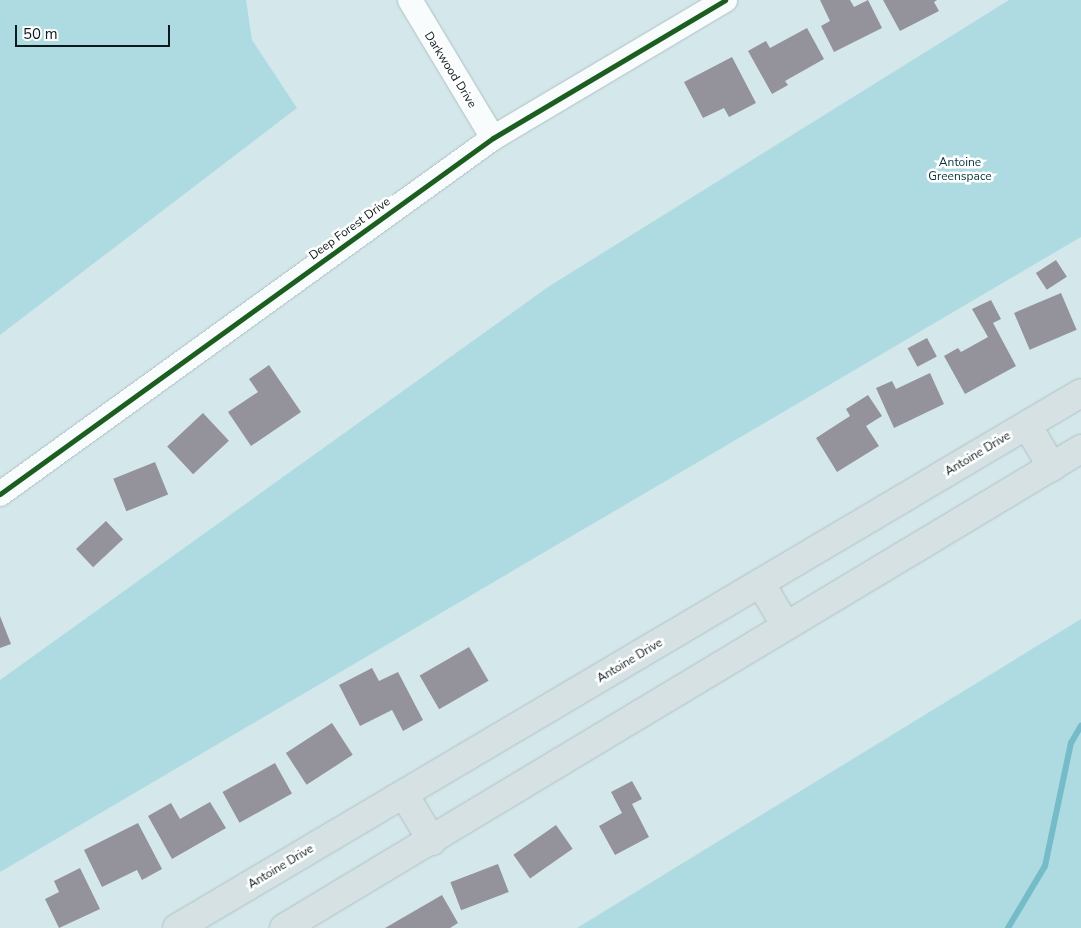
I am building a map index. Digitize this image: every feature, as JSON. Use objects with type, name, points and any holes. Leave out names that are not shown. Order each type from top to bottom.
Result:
[{"type":"main road","name":"Antoine Drive","points":[[177,928],[762,584],[1081,393]]},
{"type":"main road","points":[[1027,425],[1052,467]]},
{"type":"main road","points":[[284,928],[432,841],[1081,449]]},
{"type":"main road","points":[[762,584],[786,626]]},
{"type":"main road","points":[[404,794],[432,841]]},
{"type":"street","name":"Darkwood Drive","points":[[410,0],[493,138]]},
{"type":"street","name":"Deep Forest Drive","points":[[0,494],[493,138],[725,0]]},
{"type":"green space","points":[[0,0],[246,0],[252,40],[297,108],[0,335]]},
{"type":"green space","name":"Antoine Greenspace","points":[[1009,0],[1081,0],[1081,237],[0,872],[0,680],[548,287]]},
{"type":"green space","points":[[1081,619],[1081,928],[577,928]]},
{"type":"building","points":[[820,0],[850,0],[854,7],[868,0],[882,28],[834,52],[821,26],[830,21]]},
{"type":"building","points":[[883,0],[937,0],[934,2],[939,11],[900,31]]},
{"type":"building","points":[[807,28],[824,59],[785,81],[788,85],[772,94],[748,51],[766,41],[770,48]]},
{"type":"building","points":[[732,57],[756,103],[729,117],[724,108],[703,118],[684,82]]},
{"type":"building","points":[[1056,260],[1067,277],[1047,290],[1036,273]]},
{"type":"building","points":[[1061,293],[1077,330],[1030,350],[1014,313]]},
{"type":"building","points":[[991,300],[1001,319],[993,323],[1016,366],[965,394],[944,356],[958,348],[961,352],[988,337],[972,309]]},
{"type":"building","points":[[927,338],[937,357],[917,367],[908,348]]},
{"type":"building","points":[[269,365],[301,412],[251,446],[228,412],[258,392],[249,379]]},
{"type":"building","points":[[930,373],[944,404],[894,428],[876,388],[892,381],[896,389]]},
{"type":"building","points":[[868,395],[882,416],[866,426],[879,446],[837,472],[816,438],[850,416],[846,409]]},
{"type":"building","points":[[203,413],[229,441],[193,474],[167,446]]},
{"type":"building","points":[[155,462],[168,494],[126,511],[113,479]]},
{"type":"building","points":[[106,521],[123,539],[93,567],[76,549]]},
{"type":"building","points":[[0,616],[11,644],[0,648]]},
{"type":"building","points":[[469,647],[489,681],[439,709],[420,676]]},
{"type":"building","points":[[372,668],[379,681],[398,672],[423,720],[403,731],[392,710],[360,726],[339,685]]},
{"type":"building","points":[[332,723],[353,755],[307,785],[286,753]]},
{"type":"building","points":[[275,763],[292,794],[239,823],[223,792]]},
{"type":"building","points":[[632,781],[642,799],[632,804],[649,837],[615,855],[599,826],[622,813],[611,792]]},
{"type":"building","points":[[210,802],[226,828],[172,859],[148,816],[171,803],[180,819]]},
{"type":"building","points":[[138,823],[162,869],[142,880],[137,870],[102,887],[84,850]]},
{"type":"building","points":[[556,825],[573,849],[530,879],[513,855]]},
{"type":"building","points":[[498,864],[509,892],[461,910],[450,882]]},
{"type":"building","points":[[80,868],[100,909],[59,928],[45,899],[59,892],[54,881]]},
{"type":"building","points":[[442,895],[458,923],[450,928],[385,928]]},
{"type":"waterway","points":[[1008,928],[1045,866],[1071,743],[1081,726]]},
{"type":"cycle path","points":[[0,494],[493,138],[725,0]]}]
